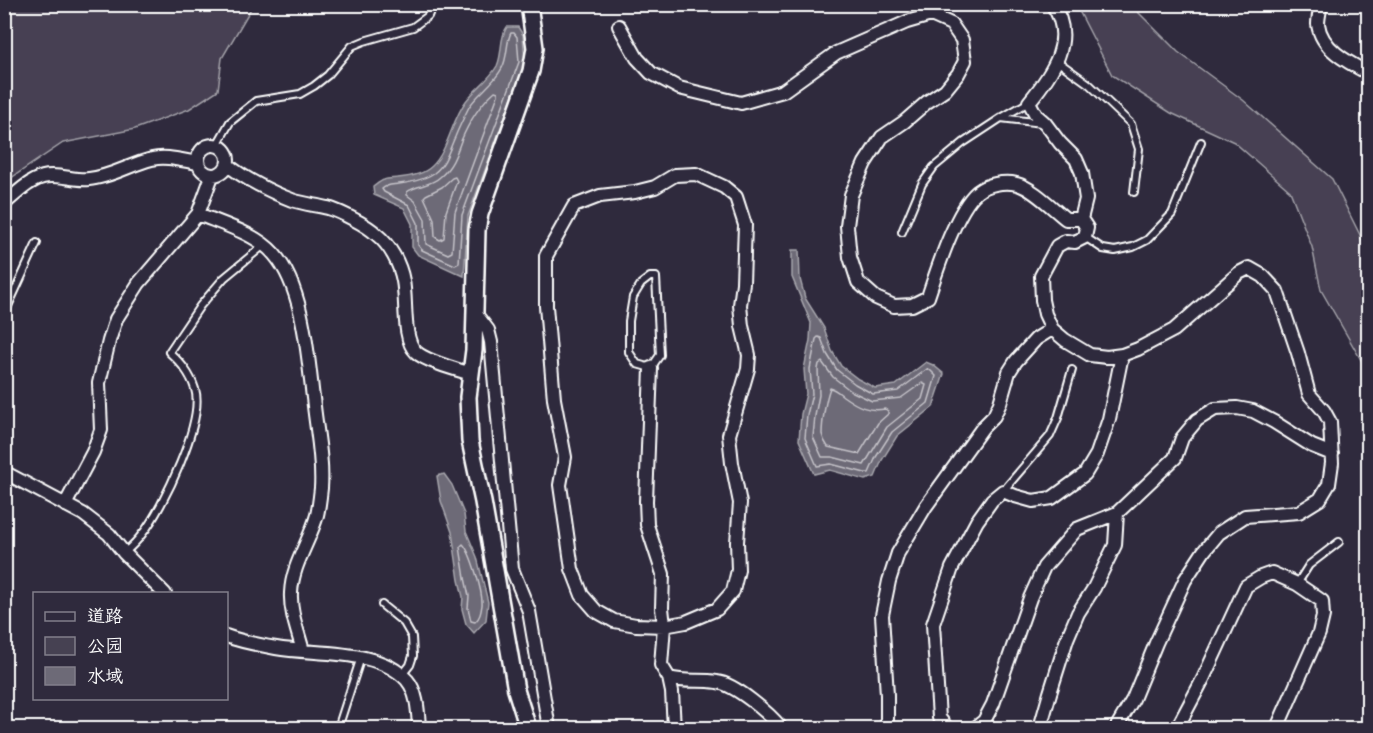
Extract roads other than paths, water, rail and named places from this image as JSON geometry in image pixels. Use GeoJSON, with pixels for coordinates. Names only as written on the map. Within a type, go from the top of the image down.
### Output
{"type":"FeatureCollection","features":[{"type":"Feature","properties":{"kind":"street"},"geometry":{"type":"LineString","coordinates":[[528,729],[516,690],[483,501],[470,441],[468,397],[476,313],[477,230],[480,214],[531,71],[535,48],[530,4]]}},
{"type":"Feature","properties":{"kind":"street"},"geometry":{"type":"LineString","coordinates":[[1052,4],[1060,15],[1064,39],[1057,61],[1029,102],[1036,116],[1045,123],[1076,159],[1082,173],[1086,199],[1081,219],[1087,228],[1085,237],[1075,242],[1066,241],[1057,246],[1041,276],[1042,300],[1052,329],[1090,355],[1107,357],[1122,355],[1174,330],[1239,273],[1249,268],[1263,276],[1277,291],[1309,394],[1324,411],[1330,422],[1332,454],[1329,484],[1320,499],[1299,512],[1245,516],[1219,533],[1185,580],[1133,699],[1116,729]]}},
{"type":"Feature","properties":{"kind":"street"},"geometry":{"type":"LineString","coordinates":[[1322,4],[1318,23],[1323,39],[1337,54],[1368,73]]}},
{"type":"Feature","properties":{"kind":"street"},"geometry":{"type":"LineString","coordinates":[[619,26],[637,58],[651,73],[679,88],[741,103],[783,91],[836,53],[907,22],[931,15],[951,24],[962,40],[965,62],[958,74],[945,90],[882,137],[865,163],[851,195],[847,226],[850,257],[858,282],[876,298],[894,306],[912,305],[928,297],[955,225],[966,203],[978,190],[997,183],[1018,184],[1037,195],[1066,219],[1081,219]]}},
{"type":"Feature","properties":{"kind":"street"},"geometry":{"type":"LineString","coordinates":[[217,145],[222,147],[228,155],[228,165],[222,173],[212,176],[203,172],[198,158],[202,149],[217,145]]}},
{"type":"Feature","properties":{"kind":"street"},"geometry":{"type":"LineString","coordinates":[[4,204],[22,188],[42,177],[57,176],[89,180],[150,159],[165,157],[198,163]]}},
{"type":"Feature","properties":{"kind":"street"},"geometry":{"type":"LineString","coordinates":[[228,165],[236,172],[292,200],[332,209],[377,234],[392,252],[403,280],[408,337],[415,352],[471,374]]}},
{"type":"Feature","properties":{"kind":"street"},"geometry":{"type":"LineString","coordinates":[[696,174],[724,188],[736,197],[745,225],[740,305],[749,355],[748,369],[729,435],[740,503],[737,542],[738,570],[733,591],[717,609],[686,622],[664,626],[636,625],[615,621],[596,611],[582,595],[572,569],[560,485],[565,457],[554,399],[546,306],[546,256],[574,206],[600,196],[655,187],[675,175],[696,174]]}},
{"type":"Feature","properties":{"kind":"street"},"geometry":{"type":"LineString","coordinates":[[65,505],[93,452],[101,430],[99,383],[116,319],[139,283],[198,214],[212,176]]}},
{"type":"Feature","properties":{"kind":"street"},"geometry":{"type":"LineString","coordinates":[[198,214],[239,231],[273,252],[287,270],[303,322],[320,454],[321,486],[317,515],[294,574],[291,594],[293,613],[303,651]]}},
{"type":"Feature","properties":{"kind":"street"},"geometry":{"type":"LineString","coordinates":[[1066,219],[1062,227],[1066,241]]}},
{"type":"Feature","properties":{"kind":"street"},"geometry":{"type":"LineString","coordinates":[[476,313],[488,330],[491,342],[512,569],[529,611],[549,729]]}},
{"type":"Feature","properties":{"kind":"street"},"geometry":{"type":"LineString","coordinates":[[887,729],[882,615],[898,553],[926,506],[983,427],[994,416],[1009,372],[1016,361],[1036,339],[1052,329]]}},
{"type":"Feature","properties":{"kind":"street"},"geometry":{"type":"LineString","coordinates":[[947,729],[939,718],[933,624],[952,568],[977,521],[992,500],[1003,491],[1033,501],[1052,498],[1085,474],[1097,454],[1109,420],[1122,355]]}},
{"type":"Feature","properties":{"kind":"street"},"geometry":{"type":"LineString","coordinates":[[651,368],[647,525],[663,574],[664,626],[661,664],[669,678],[675,728]]}},
{"type":"Feature","properties":{"kind":"street"},"geometry":{"type":"LineString","coordinates":[[975,729],[984,721],[993,704],[1030,598],[1044,567],[1077,529],[1117,513],[1175,458],[1182,438],[1197,420],[1215,409],[1237,408],[1253,411],[1312,446],[1332,454]]}},
{"type":"Feature","properties":{"kind":"street"},"geometry":{"type":"LineString","coordinates":[[4,472],[83,514],[109,534],[124,553],[163,592]]}},
{"type":"Feature","properties":{"kind":"street"},"geometry":{"type":"LineString","coordinates":[[1041,729],[1066,639],[1115,545],[1117,513]]}},
{"type":"Feature","properties":{"kind":"street"},"geometry":{"type":"LineString","coordinates":[[1177,729],[1203,679],[1246,585],[1272,573],[1297,584],[1322,601],[1323,616],[1319,633],[1276,729]]}},
{"type":"Feature","properties":{"kind":"street"},"geometry":{"type":"LineString","coordinates":[[228,637],[276,648],[361,657],[391,668],[408,681],[416,696],[419,729]]}},
{"type":"Feature","properties":{"kind":"street"},"geometry":{"type":"LineString","coordinates":[[669,678],[681,681],[720,682],[748,697],[782,729]]}},
{"type":"Feature","properties":{"kind":"lane"},"geometry":{"type":"LineString","coordinates":[[217,145],[230,122],[256,100],[300,94],[328,75],[352,46],[413,27],[428,16],[433,4]]}},
{"type":"Feature","properties":{"kind":"lane"},"geometry":{"type":"LineString","coordinates":[[1057,61],[1089,84],[1131,124],[1139,149],[1134,192]]}},
{"type":"Feature","properties":{"kind":"lane"},"geometry":{"type":"LineString","coordinates":[[902,232],[922,184],[934,167],[963,143],[1029,102]]}},
{"type":"Feature","properties":{"kind":"lane"},"geometry":{"type":"LineString","coordinates":[[1001,118],[1045,123]]}},
{"type":"Feature","properties":{"kind":"lane"},"geometry":{"type":"LineString","coordinates":[[1085,237],[1102,249],[1115,251],[1133,247],[1147,240],[1172,214],[1201,142]]}},
{"type":"Feature","properties":{"kind":"lane"},"geometry":{"type":"LineString","coordinates":[[4,315],[38,243]]}},
{"type":"Feature","properties":{"kind":"lane"},"geometry":{"type":"LineString","coordinates":[[124,553],[143,534],[153,518],[187,447],[196,416],[196,391],[188,371],[169,352],[200,306],[224,278],[264,245]]}},
{"type":"Feature","properties":{"kind":"lane"},"geometry":{"type":"LineString","coordinates":[[650,277],[656,277],[660,355],[651,368],[637,364],[630,352],[629,321],[633,297],[637,290],[650,277]]}},
{"type":"Feature","properties":{"kind":"lane"},"geometry":{"type":"LineString","coordinates":[[1003,491],[1050,436],[1058,418],[1072,370]]}},
{"type":"Feature","properties":{"kind":"lane"},"geometry":{"type":"LineString","coordinates":[[1297,584],[1310,565],[1339,542]]}},
{"type":"Feature","properties":{"kind":"lane"},"geometry":{"type":"LineString","coordinates":[[382,605],[404,623],[412,637],[413,656],[410,665],[401,676]]}},
{"type":"Feature","properties":{"kind":"lane"},"geometry":{"type":"LineString","coordinates":[[338,729],[361,657]]}},
{"type":"Feature","properties":{"kind":"water"},"geometry":{"type":"Polygon","coordinates":[[[507,27],[518,27],[523,35],[525,62],[468,216],[464,276],[418,255],[412,247],[412,224],[404,208],[374,195],[373,187],[386,179],[407,177],[421,173],[432,166],[446,144],[461,108],[497,66],[507,27]]]}},
{"type":"Feature","properties":{"kind":"water"},"geometry":{"type":"Polygon","coordinates":[[[792,250],[799,250],[800,279],[805,298],[824,328],[832,351],[841,366],[875,388],[896,385],[926,362],[944,374],[933,407],[897,436],[882,460],[875,477],[865,480],[830,470],[814,474],[799,440],[801,414],[806,394],[804,369],[811,323],[792,277],[792,250]]]}},
{"type":"Feature","properties":{"kind":"water"},"geometry":{"type":"Polygon","coordinates":[[[444,474],[452,485],[464,514],[466,531],[477,557],[488,602],[486,620],[474,633],[466,624],[462,609],[463,597],[452,532],[441,501],[437,476],[444,474]]]}}]}
